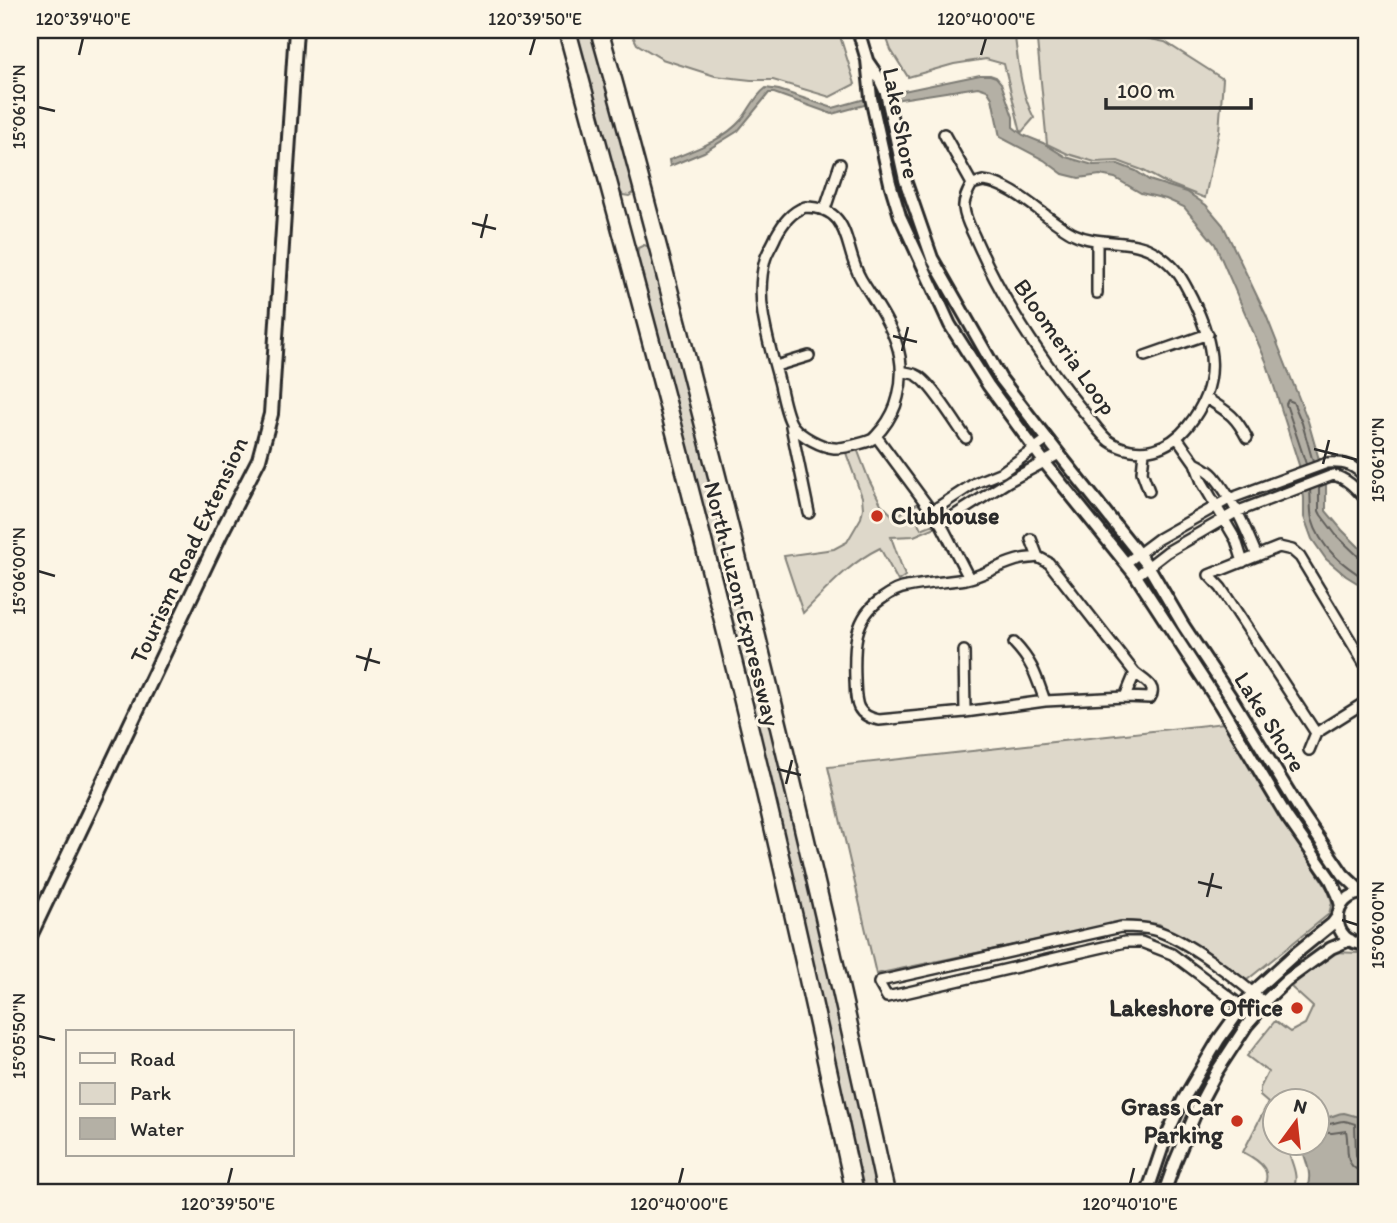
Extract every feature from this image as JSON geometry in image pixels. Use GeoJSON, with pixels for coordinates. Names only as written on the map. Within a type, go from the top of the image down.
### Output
{"type":"FeatureCollection","features":[{"type":"Feature","properties":{"kind":"highway","name":"North Luzon Expressway"},"geometry":{"type":"LineString","coordinates":[[567,30],[735,666],[855,1193]]}},
{"type":"Feature","properties":{"kind":"highway","name":"North Luzon Expressway"},"geometry":{"type":"LineString","coordinates":[[599,30],[690,371],[765,669],[886,1193]]}},
{"type":"Feature","properties":{"kind":"highway"},"geometry":{"type":"LineString","coordinates":[[610,30],[621,109]]}},
{"type":"Feature","properties":{"kind":"main road","name":"Tourism Road Extension"},"geometry":{"type":"LineString","coordinates":[[30,936],[221,533],[259,459],[271,414],[296,30]]}},
{"type":"Feature","properties":{"kind":"street"},"geometry":{"type":"LineString","coordinates":[[859,30],[867,60]]}},
{"type":"Feature","properties":{"kind":"street","name":"Lake Shore"},"geometry":{"type":"LineString","coordinates":[[867,60],[886,93],[905,180],[932,258],[1001,379],[1149,567],[1301,812],[1343,874],[1365,893]]}},
{"type":"Feature","properties":{"kind":"street","name":"Lake Shore"},"geometry":{"type":"LineString","coordinates":[[867,60],[871,98],[900,216],[950,326],[988,386],[1045,463],[1136,576],[1220,705],[1287,817],[1331,880],[1338,895],[1338,922],[1342,932],[1350,940]]}},
{"type":"Feature","properties":{"kind":"street"},"geometry":{"type":"LineString","coordinates":[[944,134],[972,184],[983,181],[995,183],[1023,198],[1074,234],[1097,241],[1126,243],[1157,253],[1179,273],[1208,334],[1212,368],[1201,409],[1178,439],[1144,452],[1142,472],[1149,491]]}},
{"type":"Feature","properties":{"kind":"street"},"geometry":{"type":"LineString","coordinates":[[825,209],[840,164]]}},
{"type":"Feature","properties":{"kind":"street","name":"Bloomeria Loop"},"geometry":{"type":"LineString","coordinates":[[972,184],[963,206],[966,216],[992,275],[1033,344],[1108,440],[1120,447],[1144,452]]}},
{"type":"Feature","properties":{"kind":"street"},"geometry":{"type":"LineString","coordinates":[[791,424],[808,439],[835,449],[867,441],[873,439],[891,418],[900,389],[901,356],[896,340],[875,299],[860,277],[841,223],[825,209],[805,207],[787,218],[765,260],[761,291],[763,317],[791,424],[809,513]]}},
{"type":"Feature","properties":{"kind":"street"},"geometry":{"type":"LineString","coordinates":[[1097,241],[1097,293]]}},
{"type":"Feature","properties":{"kind":"street"},"geometry":{"type":"LineString","coordinates":[[1145,356],[1208,334]]}},
{"type":"Feature","properties":{"kind":"street"},"geometry":{"type":"LineString","coordinates":[[775,366],[809,356]]}},
{"type":"Feature","properties":{"kind":"street"},"geometry":{"type":"LineString","coordinates":[[902,371],[922,378],[966,438]]}},
{"type":"Feature","properties":{"kind":"street"},"geometry":{"type":"LineString","coordinates":[[1206,398],[1229,413],[1239,423],[1247,438]]}},
{"type":"Feature","properties":{"kind":"street"},"geometry":{"type":"LineString","coordinates":[[876,436],[942,524],[969,578]]}},
{"type":"Feature","properties":{"kind":"street"},"geometry":{"type":"LineString","coordinates":[[932,511],[975,483],[1002,472],[1048,439]]}},
{"type":"Feature","properties":{"kind":"street"},"geometry":{"type":"LineString","coordinates":[[1178,439],[1195,463],[1202,482],[1236,540],[1243,562]]}},
{"type":"Feature","properties":{"kind":"street"},"geometry":{"type":"LineString","coordinates":[[942,524],[976,500],[1059,454]]}},
{"type":"Feature","properties":{"kind":"street"},"geometry":{"type":"LineString","coordinates":[[1126,563],[1158,539],[1229,499],[1327,463],[1340,462],[1356,468],[1367,479]]}},
{"type":"Feature","properties":{"kind":"street"},"geometry":{"type":"LineString","coordinates":[[1337,476],[1340,462]]}},
{"type":"Feature","properties":{"kind":"street"},"geometry":{"type":"LineString","coordinates":[[1195,463],[1214,476],[1236,512],[1257,556]]}},
{"type":"Feature","properties":{"kind":"street"},"geometry":{"type":"LineString","coordinates":[[1002,472],[1007,482]]}},
{"type":"Feature","properties":{"kind":"street"},"geometry":{"type":"LineString","coordinates":[[1136,576],[1167,552],[1236,512],[1296,489],[1337,476],[1350,482],[1367,501]]}},
{"type":"Feature","properties":{"kind":"street"},"geometry":{"type":"LineString","coordinates":[[1031,539],[1038,557]]}},
{"type":"Feature","properties":{"kind":"street"},"geometry":{"type":"LineString","coordinates":[[1316,733],[1221,588],[1209,575],[1279,547],[1292,550],[1300,557],[1367,668]]}},
{"type":"Feature","properties":{"kind":"street"},"geometry":{"type":"LineString","coordinates":[[1038,557],[1049,563],[1135,673],[1151,686],[1152,695],[1150,698],[1045,701],[878,720],[866,718],[856,702],[855,656],[856,637],[865,614],[876,602],[893,591],[969,578],[1020,559],[1038,557]]}},
{"type":"Feature","properties":{"kind":"street"},"geometry":{"type":"LineString","coordinates":[[1014,643],[1032,666],[1045,701]]}},
{"type":"Feature","properties":{"kind":"street"},"geometry":{"type":"LineString","coordinates":[[964,651],[965,712]]}},
{"type":"Feature","properties":{"kind":"street"},"geometry":{"type":"LineString","coordinates":[[1125,697],[1135,673]]}},
{"type":"Feature","properties":{"kind":"street"},"geometry":{"type":"LineString","coordinates":[[1309,750],[1316,733],[1367,701]]}},
{"type":"Feature","properties":{"kind":"street"},"geometry":{"type":"LineString","coordinates":[[1147,1193],[1166,1137],[1183,1100],[1215,1046],[1253,992],[1332,925],[1350,896],[1365,893]]}},
{"type":"Feature","properties":{"kind":"street"},"geometry":{"type":"LineString","coordinates":[[1251,1021],[1172,954],[1142,942],[1125,942],[888,997],[879,984],[894,978],[1121,927],[1139,927],[1156,930],[1196,951],[1264,1002]]}},
{"type":"Feature","properties":{"kind":"street"},"geometry":{"type":"LineString","coordinates":[[1121,927],[1125,942]]}},
{"type":"Feature","properties":{"kind":"street"},"geometry":{"type":"LineString","coordinates":[[1164,1193],[1199,1105],[1217,1072],[1264,1002],[1298,971],[1331,948],[1350,940],[1367,944]]}},
{"type":"Feature","properties":{"kind":"street"},"geometry":{"type":"LineString","coordinates":[[1166,1137],[1183,1143]]}},
{"type":"Feature","properties":{"kind":"green space"},"geometry":{"type":"Polygon","coordinates":[[[573,30],[594,30],[635,188],[629,196],[623,195],[617,189],[573,30]]]}},
{"type":"Feature","properties":{"kind":"green space"},"geometry":{"type":"Polygon","coordinates":[[[630,30],[838,30],[855,84],[830,97],[773,80],[715,76],[662,59],[637,44],[630,30]]]}},
{"type":"Feature","properties":{"kind":"green space"},"geometry":{"type":"Polygon","coordinates":[[[884,30],[1014,30],[1023,86],[1034,118],[1021,133],[1004,64],[986,59],[954,64],[908,77],[891,50],[884,30]]]}},
{"type":"Feature","properties":{"kind":"green space"},"geometry":{"type":"Polygon","coordinates":[[[1036,30],[1107,30],[1165,42],[1223,79],[1219,131],[1205,198],[1118,161],[1095,162],[1047,144],[1036,30]]]}},
{"type":"Feature","properties":{"kind":"green space"},"geometry":{"type":"Polygon","coordinates":[[[644,245],[650,247],[654,253],[797,828],[880,1193],[860,1193],[636,263],[638,248],[644,245]]]}},
{"type":"Feature","properties":{"kind":"green space"},"geometry":{"type":"Polygon","coordinates":[[[856,446],[881,504],[894,517],[927,498],[933,505],[913,512],[921,529],[936,523],[943,524],[914,536],[891,537],[905,576],[898,581],[880,548],[848,569],[803,613],[784,556],[834,549],[847,542],[861,518],[863,508],[862,497],[845,450],[856,446]]]}},
{"type":"Feature","properties":{"kind":"green space"},"geometry":{"type":"Polygon","coordinates":[[[1224,723],[1328,890],[1332,902],[1329,914],[1247,980],[1159,924],[1129,921],[876,974],[828,767],[1224,723]]]}},
{"type":"Feature","properties":{"kind":"green space"},"geometry":{"type":"Polygon","coordinates":[[[1334,952],[1360,953],[1367,959],[1367,1096],[1362,1100],[1367,1110],[1367,1126],[1359,1129],[1330,1122],[1330,1086],[1261,1086],[1268,1072],[1247,1056],[1275,1021],[1290,1032],[1305,1024],[1313,1007],[1291,987],[1311,967],[1334,952]]]}},
{"type":"Feature","properties":{"kind":"green space"},"geometry":{"type":"Polygon","coordinates":[[[1260,1119],[1260,1156],[1290,1156],[1296,1178],[1293,1193],[1260,1193],[1266,1179],[1264,1168],[1243,1152],[1260,1119]]]}},
{"type":"Feature","properties":{"kind":"water"},"geometry":{"type":"Polygon","coordinates":[[[980,75],[996,77],[1001,83],[1013,117],[1013,127],[1023,135],[1066,157],[1093,165],[1118,164],[1149,180],[1187,192],[1206,205],[1223,225],[1266,315],[1308,421],[1326,484],[1326,511],[1367,555],[1367,589],[1326,559],[1312,539],[1304,517],[1299,465],[1266,361],[1215,244],[1184,207],[1141,193],[1115,178],[1100,175],[1079,178],[1063,174],[1044,160],[1000,137],[992,98],[987,90],[978,87],[868,104],[832,114],[769,93],[738,131],[704,152],[670,166],[669,160],[708,144],[734,127],[766,88],[833,108],[980,75]]]}},
{"type":"Feature","properties":{"kind":"water"},"geometry":{"type":"Polygon","coordinates":[[[1344,1113],[1362,1117],[1363,1154],[1367,1161],[1367,1193],[1306,1193],[1309,1173],[1304,1156],[1330,1156],[1330,1116],[1344,1113]]]}},
{"type":"Feature","properties":{"kind":"place","name":"Clubhouse"},"geometry":{"type":"Point","coordinates":[877,516]}},
{"type":"Feature","properties":{"kind":"place","name":"Lakeshore Office"},"geometry":{"type":"Point","coordinates":[1297,1008]}},
{"type":"Feature","properties":{"kind":"place","name":"Grass Car Parking"},"geometry":{"type":"Point","coordinates":[1237,1121]}}]}
